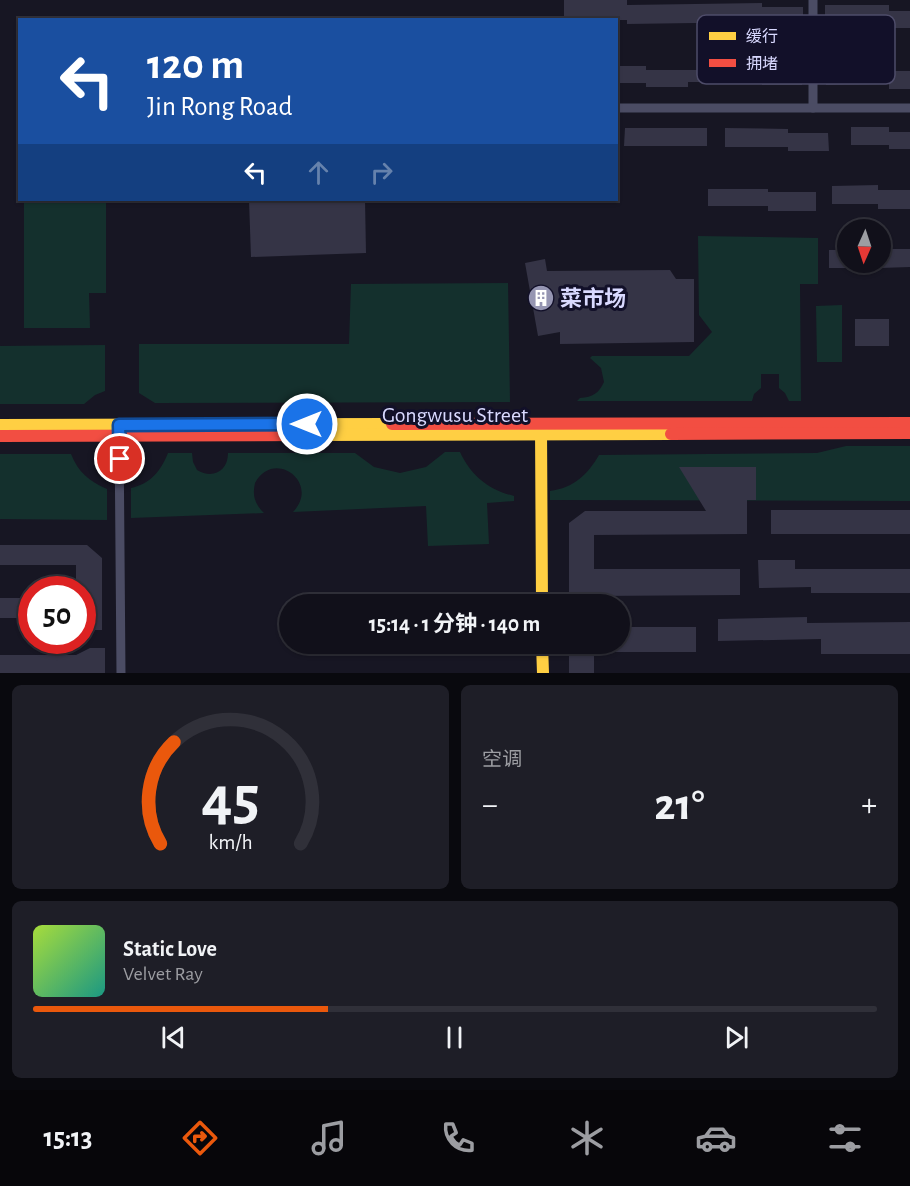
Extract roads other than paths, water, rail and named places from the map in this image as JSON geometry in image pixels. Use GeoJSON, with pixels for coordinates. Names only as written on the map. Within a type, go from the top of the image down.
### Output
{"type":"FeatureCollection","features":[{"type":"Feature","properties":{"kind":"main road","name":"Gongwusu Street"},"geometry":{"type":"LineString","coordinates":[[541,429],[910,423]]}},
{"type":"Feature","properties":{"kind":"main road","name":"Gongwusu Street"},"geometry":{"type":"LineString","coordinates":[[0,425],[119,430],[541,429],[910,433]]}},
{"type":"Feature","properties":{"kind":"main road"},"geometry":{"type":"LineString","coordinates":[[541,429],[542,594]]}},
{"type":"Feature","properties":{"kind":"main road","name":"Gongwusu Street"},"geometry":{"type":"LineString","coordinates":[[0,436],[119,430]]}},
{"type":"Feature","properties":{"kind":"main road"},"geometry":{"type":"LineString","coordinates":[[542,654],[543,673]]}},
{"type":"Feature","properties":{"kind":"street"},"geometry":{"type":"LineString","coordinates":[[813,84],[813,108]]}},
{"type":"Feature","properties":{"kind":"street"},"geometry":{"type":"LineString","coordinates":[[618,108],[910,108]]}},
{"type":"Feature","properties":{"kind":"street"},"geometry":{"type":"LineString","coordinates":[[119,430],[121,673]]}},
{"type":"Feature","properties":{"kind":"place","name":"菜市场"},"geometry":{"type":"Point","coordinates":[541,298]}}]}
